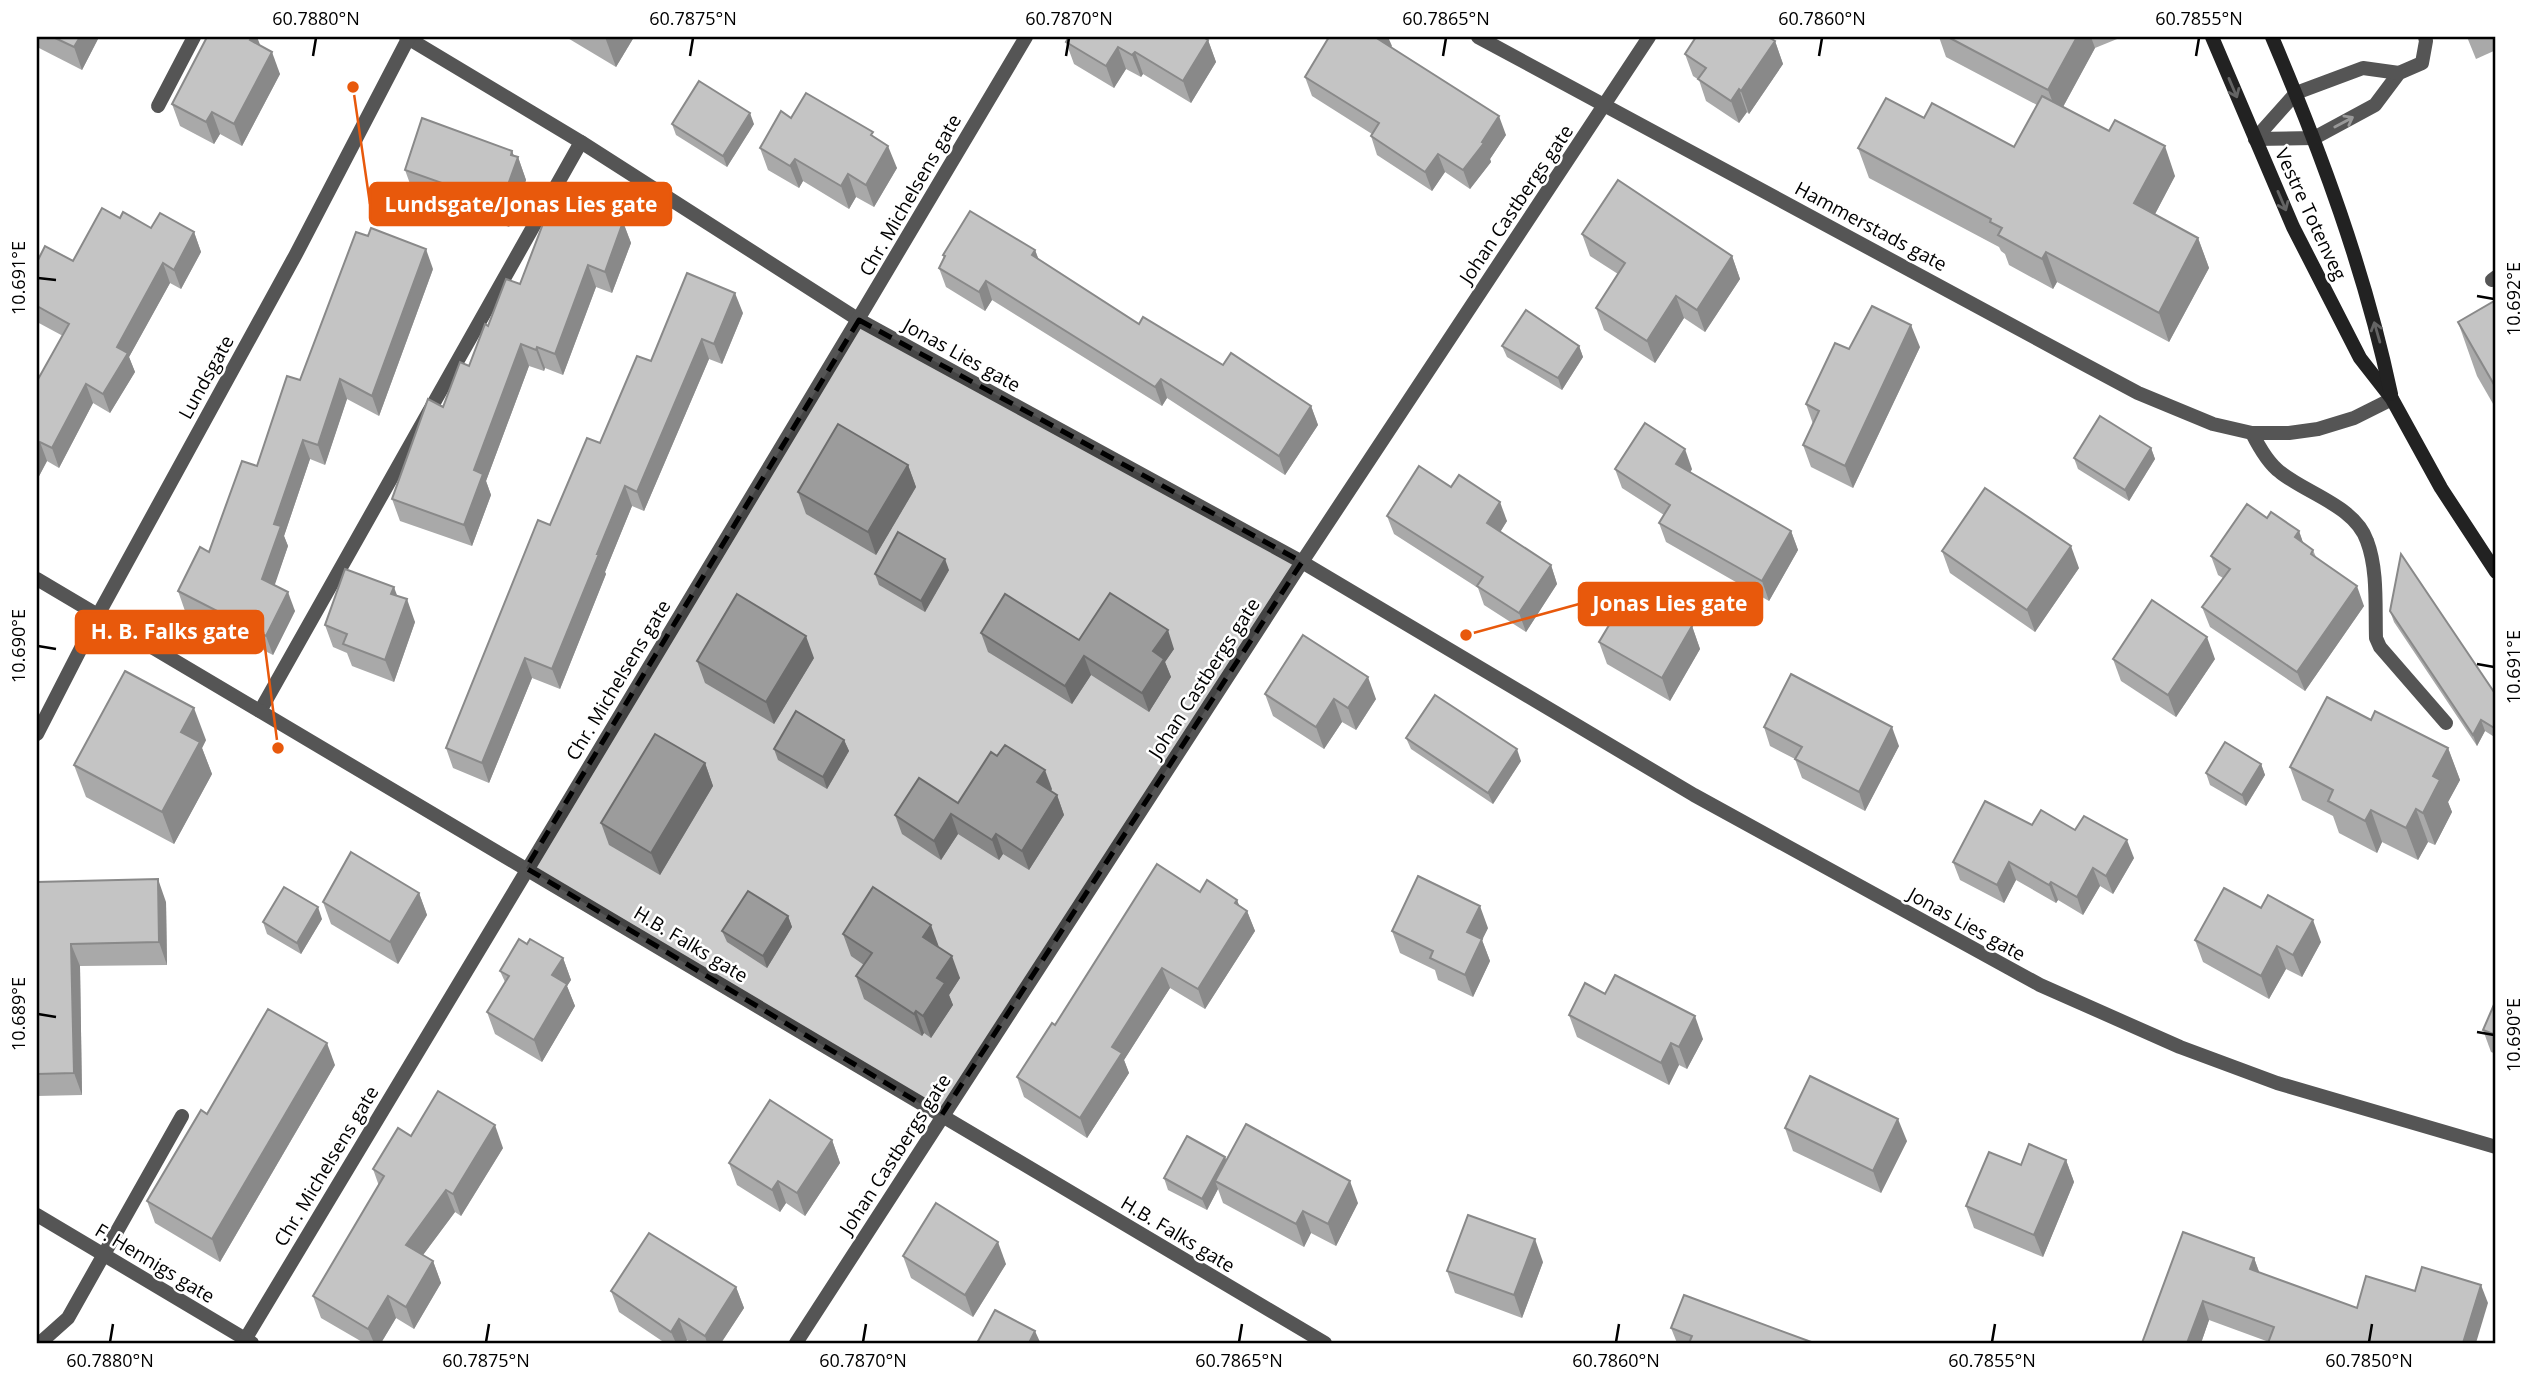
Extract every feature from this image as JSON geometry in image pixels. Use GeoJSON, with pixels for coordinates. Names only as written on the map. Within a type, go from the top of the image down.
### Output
{"type":"FeatureCollection","features":[{"type":"Feature","properties":{"kind":"main road","name":"Vestre Totenveg"},"geometry":{"type":"LineString","coordinates":[[2212,37],[2293,227],[2360,358],[2392,399],[2441,488],[2496,572]]}},
{"type":"Feature","properties":{"kind":"main road","name":"Vestre Totenveg"},"geometry":{"type":"LineString","coordinates":[[2272,37],[2314,138],[2381,345],[2392,399]]}},
{"type":"Feature","properties":{"kind":"street"},"geometry":{"type":"LineString","coordinates":[[158,106],[194,37]]}},
{"type":"Feature","properties":{"kind":"street","name":"Jonas Lies gate"},"geometry":{"type":"LineString","coordinates":[[408,37],[581,142],[859,320],[1302,562],[1694,795],[2054,993],[2180,1047],[2277,1083],[2496,1147]]}},
{"type":"Feature","properties":{"kind":"street","name":"Lundsgate"},"geometry":{"type":"LineString","coordinates":[[37,734],[97,615],[295,256],[408,37]]}},
{"type":"Feature","properties":{"kind":"street","name":"Chr. Michelsens gate"},"geometry":{"type":"LineString","coordinates":[[247,1342],[526,868],[859,320],[1026,37]]}},
{"type":"Feature","properties":{"kind":"street","name":"Hammerstads gate"},"geometry":{"type":"LineString","coordinates":[[1478,37],[2138,393],[2213,424],[2252,433],[2289,433],[2318,429],[2354,418],[2392,399]]}},
{"type":"Feature","properties":{"kind":"street","name":"Johan Castbergs gate"},"geometry":{"type":"LineString","coordinates":[[796,1343],[1302,562],[1649,37]]}},
{"type":"Feature","properties":{"kind":"street"},"geometry":{"type":"LineString","coordinates":[[2255,139],[2314,138],[2375,106],[2399,73],[2422,63],[2427,41],[2425,37]]}},
{"type":"Feature","properties":{"kind":"street"},"geometry":{"type":"LineString","coordinates":[[2255,139],[2295,93],[2363,68],[2399,73]]}},
{"type":"Feature","properties":{"kind":"street"},"geometry":{"type":"LineString","coordinates":[[260,711],[581,142]]}},
{"type":"Feature","properties":{"kind":"street"},"geometry":{"type":"LineString","coordinates":[[2252,433],[2278,472],[2347,513],[2367,540],[2373,573],[2376,638],[2380,648],[2446,723]]}},
{"type":"Feature","properties":{"kind":"street","name":"H.B. Falks gate"},"geometry":{"type":"LineString","coordinates":[[37,579],[1325,1343]]}},
{"type":"Feature","properties":{"kind":"street"},"geometry":{"type":"LineString","coordinates":[[40,1343],[68,1318],[182,1116]]}},
{"type":"Feature","properties":{"kind":"street","name":"F. Hennigs gate"},"geometry":{"type":"LineString","coordinates":[[37,1215],[247,1342]]}},
{"type":"Feature","properties":{"kind":"highlighted area"},"geometry":{"type":"Polygon","coordinates":[[[859,320],[1302,562],[941,1116],[526,868],[859,320]]]}},
{"type":"Feature","properties":{"kind":"building"},"geometry":{"type":"Polygon","coordinates":[[[53,37],[80,37],[74,47],[53,37]]]}},
{"type":"Feature","properties":{"kind":"building"},"geometry":{"type":"Polygon","coordinates":[[[207,37],[252,37],[250,40],[272,52],[234,124],[212,112],[206,122],[172,104],[207,37]]]}},
{"type":"Feature","properties":{"kind":"building"},"geometry":{"type":"Polygon","coordinates":[[[1069,37],[1203,37],[1208,40],[1183,81],[1135,52],[1132,55],[1118,47],[1106,66],[1066,42],[1069,37]]]}},
{"type":"Feature","properties":{"kind":"building"},"geometry":{"type":"Polygon","coordinates":[[[1329,37],[1379,37],[1378,39],[1499,116],[1482,142],[1484,143],[1463,170],[1438,154],[1425,172],[1371,136],[1379,123],[1305,77],[1329,37]]]}},
{"type":"Feature","properties":{"kind":"building"},"geometry":{"type":"Polygon","coordinates":[[[1696,37],[1768,37],[1775,41],[1741,91],[1739,89],[1731,101],[1698,79],[1706,68],[1685,54],[1696,37]]]}},
{"type":"Feature","properties":{"kind":"building"},"geometry":{"type":"Polygon","coordinates":[[[1948,37],[2077,37],[2048,90],[1948,37]]]}},
{"type":"Feature","properties":{"kind":"building"},"geometry":{"type":"Polygon","coordinates":[[[699,81],[750,113],[723,156],[672,124],[699,81]]]}},
{"type":"Feature","properties":{"kind":"building"},"geometry":{"type":"Polygon","coordinates":[[[806,93],[873,132],[871,135],[888,146],[866,185],[848,174],[841,186],[795,159],[790,166],[760,148],[781,111],[791,118],[806,93]]]}},
{"type":"Feature","properties":{"kind":"building"},"geometry":{"type":"Polygon","coordinates":[[[2042,96],[2109,131],[2115,120],[2165,146],[2134,203],[2198,238],[2159,313],[2046,252],[2042,259],[1998,235],[2002,228],[1990,222],[1991,219],[1858,148],[1886,98],[1924,118],[1932,103],[2014,147],[2042,96]]]}},
{"type":"Feature","properties":{"kind":"building"},"geometry":{"type":"Polygon","coordinates":[[[422,118],[512,151],[511,155],[518,157],[501,204],[405,170],[422,118]]]}},
{"type":"Feature","properties":{"kind":"building"},"geometry":{"type":"Polygon","coordinates":[[[1618,180],[1732,256],[1697,310],[1676,296],[1647,341],[1596,308],[1625,263],[1582,234],[1618,180]]]}},
{"type":"Feature","properties":{"kind":"building"},"geometry":{"type":"Polygon","coordinates":[[[554,195],[623,222],[605,272],[588,265],[555,354],[521,344],[474,470],[483,474],[464,525],[392,499],[428,399],[443,407],[460,362],[469,366],[506,279],[520,284],[554,195]]]}},
{"type":"Feature","properties":{"kind":"building"},"geometry":{"type":"Polygon","coordinates":[[[102,208],[120,218],[123,212],[151,228],[160,213],[194,232],[174,270],[163,263],[117,347],[128,353],[103,394],[86,384],[52,448],[40,442],[37,448],[37,381],[69,324],[37,306],[37,262],[45,246],[73,261],[102,208]]]}},
{"type":"Feature","properties":{"kind":"building"},"geometry":{"type":"Polygon","coordinates":[[[970,211],[1035,250],[1032,255],[1139,324],[1143,317],[1223,365],[1231,353],[1311,406],[1279,456],[1161,379],[1155,387],[986,281],[979,292],[939,268],[945,256],[943,255],[970,211]]]}},
{"type":"Feature","properties":{"kind":"building"},"geometry":{"type":"Polygon","coordinates":[[[371,228],[426,249],[372,396],[340,379],[318,445],[303,440],[274,524],[281,526],[262,579],[288,592],[266,636],[178,591],[200,547],[209,552],[242,461],[257,466],[287,376],[300,380],[356,232],[368,236],[371,228]]]}},
{"type":"Feature","properties":{"kind":"building"},"geometry":{"type":"Polygon","coordinates":[[[687,273],[735,293],[714,344],[702,339],[637,492],[625,486],[552,669],[525,658],[482,763],[446,748],[538,520],[550,525],[587,438],[600,443],[637,356],[651,361],[687,273]]]}},
{"type":"Feature","properties":{"kind":"building"},"geometry":{"type":"Polygon","coordinates":[[[2496,300],[2496,388],[2458,322],[2496,300]]]}},
{"type":"Feature","properties":{"kind":"building"},"geometry":{"type":"Polygon","coordinates":[[[1872,306],[1911,325],[1845,466],[1803,445],[1819,411],[1806,404],[1835,343],[1849,349],[1872,306]]]}},
{"type":"Feature","properties":{"kind":"building"},"geometry":{"type":"Polygon","coordinates":[[[1526,310],[1579,346],[1558,378],[1502,346],[1526,310]]]}},
{"type":"Feature","properties":{"kind":"building"},"geometry":{"type":"Polygon","coordinates":[[[2100,416],[2151,448],[2125,490],[2074,458],[2100,416]]]}},
{"type":"Feature","properties":{"kind":"building"},"geometry":{"type":"Polygon","coordinates":[[[1645,423],[1685,449],[1676,464],[1791,531],[1762,581],[1659,523],[1670,505],[1615,469],[1645,423]]]}},
{"type":"Feature","properties":{"kind":"building"},"geometry":{"type":"Polygon","coordinates":[[[838,424],[908,465],[868,532],[798,492],[838,424]]]}},
{"type":"Feature","properties":{"kind":"building"},"geometry":{"type":"Polygon","coordinates":[[[1419,466],[1451,487],[1459,475],[1500,502],[1487,523],[1551,565],[1519,613],[1477,586],[1483,577],[1387,516],[1419,466]]]}},
{"type":"Feature","properties":{"kind":"building"},"geometry":{"type":"Polygon","coordinates":[[[1985,488],[2071,546],[2027,610],[1942,551],[1985,488]]]}},
{"type":"Feature","properties":{"kind":"building"},"geometry":{"type":"Polygon","coordinates":[[[2247,504],[2267,518],[2271,512],[2299,531],[2295,537],[2313,550],[2311,554],[2357,586],[2297,672],[2202,607],[2230,569],[2211,556],[2247,504]]]}},
{"type":"Feature","properties":{"kind":"building"},"geometry":{"type":"Polygon","coordinates":[[[898,532],[945,559],[921,601],[875,574],[898,532]]]}},
{"type":"Feature","properties":{"kind":"building"},"geometry":{"type":"Polygon","coordinates":[[[2401,554],[2496,695],[2496,729],[2481,720],[2473,735],[2390,611],[2401,554]]]}},
{"type":"Feature","properties":{"kind":"building"},"geometry":{"type":"Polygon","coordinates":[[[345,569],[394,587],[391,594],[407,599],[385,660],[343,644],[347,634],[325,625],[345,569]]]}},
{"type":"Feature","properties":{"kind":"building"},"geometry":{"type":"Polygon","coordinates":[[[1630,590],[1692,626],[1662,678],[1599,642],[1630,590]]]}},
{"type":"Feature","properties":{"kind":"building"},"geometry":{"type":"Polygon","coordinates":[[[1110,593],[1168,630],[1153,651],[1164,659],[1142,693],[1084,656],[1065,686],[981,633],[1005,594],[1079,640],[1110,593]]]}},
{"type":"Feature","properties":{"kind":"building"},"geometry":{"type":"Polygon","coordinates":[[[737,594],[806,636],[766,702],[697,661],[737,594]]]}},
{"type":"Feature","properties":{"kind":"building"},"geometry":{"type":"Polygon","coordinates":[[[2152,600],[2207,637],[2168,695],[2113,659],[2152,600]]]}},
{"type":"Feature","properties":{"kind":"building"},"geometry":{"type":"Polygon","coordinates":[[[1303,635],[1368,677],[1348,708],[1334,699],[1316,727],[1265,694],[1303,635]]]}},
{"type":"Feature","properties":{"kind":"building"},"geometry":{"type":"Polygon","coordinates":[[[125,671],[194,708],[181,732],[200,742],[162,812],[74,765],[125,671]]]}},
{"type":"Feature","properties":{"kind":"building"},"geometry":{"type":"Polygon","coordinates":[[[1791,674],[1892,727],[1859,792],[1795,759],[1802,747],[1764,727],[1791,674]]]}},
{"type":"Feature","properties":{"kind":"building"},"geometry":{"type":"Polygon","coordinates":[[[1435,695],[1517,749],[1488,793],[1406,738],[1435,695]]]}},
{"type":"Feature","properties":{"kind":"building"},"geometry":{"type":"Polygon","coordinates":[[[2327,697],[2371,720],[2375,711],[2448,748],[2433,776],[2440,780],[2423,813],[2416,809],[2406,828],[2371,810],[2365,821],[2328,801],[2333,790],[2290,767],[2327,697]]]}},
{"type":"Feature","properties":{"kind":"building"},"geometry":{"type":"Polygon","coordinates":[[[796,711],[844,740],[823,777],[774,749],[796,711]]]}},
{"type":"Feature","properties":{"kind":"building"},"geometry":{"type":"Polygon","coordinates":[[[655,734],[705,763],[651,853],[601,823],[655,734]]]}},
{"type":"Feature","properties":{"kind":"building"},"geometry":{"type":"Polygon","coordinates":[[[2225,742],[2261,764],[2242,795],[2206,773],[2225,742]]]}},
{"type":"Feature","properties":{"kind":"building"},"geometry":{"type":"Polygon","coordinates":[[[1005,745],[1045,770],[1037,782],[1057,795],[1022,851],[996,834],[992,840],[951,814],[934,841],[895,815],[919,778],[958,803],[991,752],[997,756],[1005,745]]]}},
{"type":"Feature","properties":{"kind":"building"},"geometry":{"type":"Polygon","coordinates":[[[1985,801],[2032,825],[2041,810],[2075,830],[2084,816],[2127,840],[2106,876],[2093,868],[2077,897],[2051,882],[2049,885],[2009,862],[1997,885],[1953,862],[1985,801]]]}},
{"type":"Feature","properties":{"kind":"building"},"geometry":{"type":"Polygon","coordinates":[[[351,852],[419,893],[390,942],[323,902],[351,852]]]}},
{"type":"Feature","properties":{"kind":"building"},"geometry":{"type":"Polygon","coordinates":[[[1157,864],[1200,892],[1207,880],[1237,900],[1235,903],[1247,911],[1198,989],[1162,968],[1112,1047],[1122,1053],[1080,1118],[1017,1077],[1052,1023],[1055,1025],[1157,864]]]}},
{"type":"Feature","properties":{"kind":"building"},"geometry":{"type":"Polygon","coordinates":[[[1418,876],[1480,906],[1467,932],[1482,939],[1465,975],[1430,958],[1433,951],[1392,931],[1418,876]]]}},
{"type":"Feature","properties":{"kind":"building"},"geometry":{"type":"Polygon","coordinates":[[[158,879],[159,942],[71,944],[74,1073],[37,1074],[37,882],[158,879]]]}},
{"type":"Feature","properties":{"kind":"building"},"geometry":{"type":"Polygon","coordinates":[[[284,887],[318,907],[297,943],[263,922],[284,887]]]}},
{"type":"Feature","properties":{"kind":"building"},"geometry":{"type":"Polygon","coordinates":[[[873,887],[931,925],[923,937],[952,956],[937,978],[945,983],[923,1016],[916,1011],[914,1014],[856,976],[872,953],[843,934],[873,887]]]}},
{"type":"Feature","properties":{"kind":"building"},"geometry":{"type":"Polygon","coordinates":[[[2224,888],[2261,908],[2268,895],[2313,920],[2293,955],[2277,946],[2261,976],[2195,940],[2224,888]]]}},
{"type":"Feature","properties":{"kind":"building"},"geometry":{"type":"Polygon","coordinates":[[[748,891],[788,916],[763,956],[722,931],[748,891]]]}},
{"type":"Feature","properties":{"kind":"building"},"geometry":{"type":"Polygon","coordinates":[[[519,939],[527,944],[530,939],[563,958],[552,975],[567,984],[534,1040],[487,1012],[509,976],[500,971],[519,939]]]}},
{"type":"Feature","properties":{"kind":"building"},"geometry":{"type":"Polygon","coordinates":[[[1615,975],[1695,1016],[1679,1047],[1671,1043],[1661,1063],[1569,1015],[1585,983],[1605,994],[1615,975]]]}},
{"type":"Feature","properties":{"kind":"building"},"geometry":{"type":"Polygon","coordinates":[[[2496,1000],[2496,1035],[2483,1030],[2496,1000]]]}},
{"type":"Feature","properties":{"kind":"building"},"geometry":{"type":"Polygon","coordinates":[[[268,1009],[327,1043],[212,1239],[147,1201],[201,1110],[207,1114],[268,1009]]]}},
{"type":"Feature","properties":{"kind":"building"},"geometry":{"type":"Polygon","coordinates":[[[1810,1076],[1898,1119],[1873,1171],[1785,1128],[1810,1076]]]}},
{"type":"Feature","properties":{"kind":"building"},"geometry":{"type":"Polygon","coordinates":[[[438,1091],[495,1125],[453,1194],[446,1190],[406,1245],[433,1261],[406,1307],[388,1296],[368,1329],[313,1296],[384,1176],[373,1169],[398,1128],[411,1136],[438,1091]]]}},
{"type":"Feature","properties":{"kind":"building"},"geometry":{"type":"Polygon","coordinates":[[[770,1100],[832,1140],[797,1193],[778,1181],[772,1190],[729,1163],[770,1100]]]}},
{"type":"Feature","properties":{"kind":"building"},"geometry":{"type":"Polygon","coordinates":[[[1246,1124],[1350,1181],[1328,1224],[1303,1211],[1296,1224],[1215,1181],[1246,1124]]]}},
{"type":"Feature","properties":{"kind":"building"},"geometry":{"type":"Polygon","coordinates":[[[1187,1136],[1225,1157],[1202,1199],[1164,1178],[1187,1136]]]}},
{"type":"Feature","properties":{"kind":"building"},"geometry":{"type":"Polygon","coordinates":[[[2029,1144],[2066,1160],[2034,1235],[1966,1206],[1989,1152],[2021,1165],[2029,1144]]]}},
{"type":"Feature","properties":{"kind":"building"},"geometry":{"type":"Polygon","coordinates":[[[936,1203],[998,1242],[965,1295],[903,1256],[936,1203]]]}},
{"type":"Feature","properties":{"kind":"building"},"geometry":{"type":"Polygon","coordinates":[[[1468,1215],[1535,1239],[1514,1295],[1447,1271],[1468,1215]]]}},
{"type":"Feature","properties":{"kind":"building"},"geometry":{"type":"Polygon","coordinates":[[[2183,1232],[2254,1258],[2250,1269],[2357,1308],[2366,1276],[2415,1291],[2422,1267],[2481,1285],[2463,1343],[2268,1343],[2274,1327],[2203,1301],[2187,1343],[2142,1343],[2183,1232]]]}},
{"type":"Feature","properties":{"kind":"building"},"geometry":{"type":"Polygon","coordinates":[[[649,1233],[736,1287],[705,1336],[679,1319],[671,1332],[611,1291],[649,1233]]]}},
{"type":"Feature","properties":{"kind":"building"},"geometry":{"type":"Polygon","coordinates":[[[1684,1295],[1814,1343],[1689,1343],[1692,1336],[1671,1328],[1684,1295]]]}},
{"type":"Feature","properties":{"kind":"building"},"geometry":{"type":"Polygon","coordinates":[[[995,1310],[1035,1331],[1029,1343],[977,1343],[995,1310]]]}},
{"type":"Feature","properties":{"kind":"place","name":"Lundsgate/Jonas Lies gate"},"geometry":{"type":"Point","coordinates":[353,87]}},
{"type":"Feature","properties":{"kind":"place","name":"Jonas Lies gate"},"geometry":{"type":"Point","coordinates":[1466,635]}},
{"type":"Feature","properties":{"kind":"place","name":"H. B. Falks gate"},"geometry":{"type":"Point","coordinates":[278,748]}}]}
